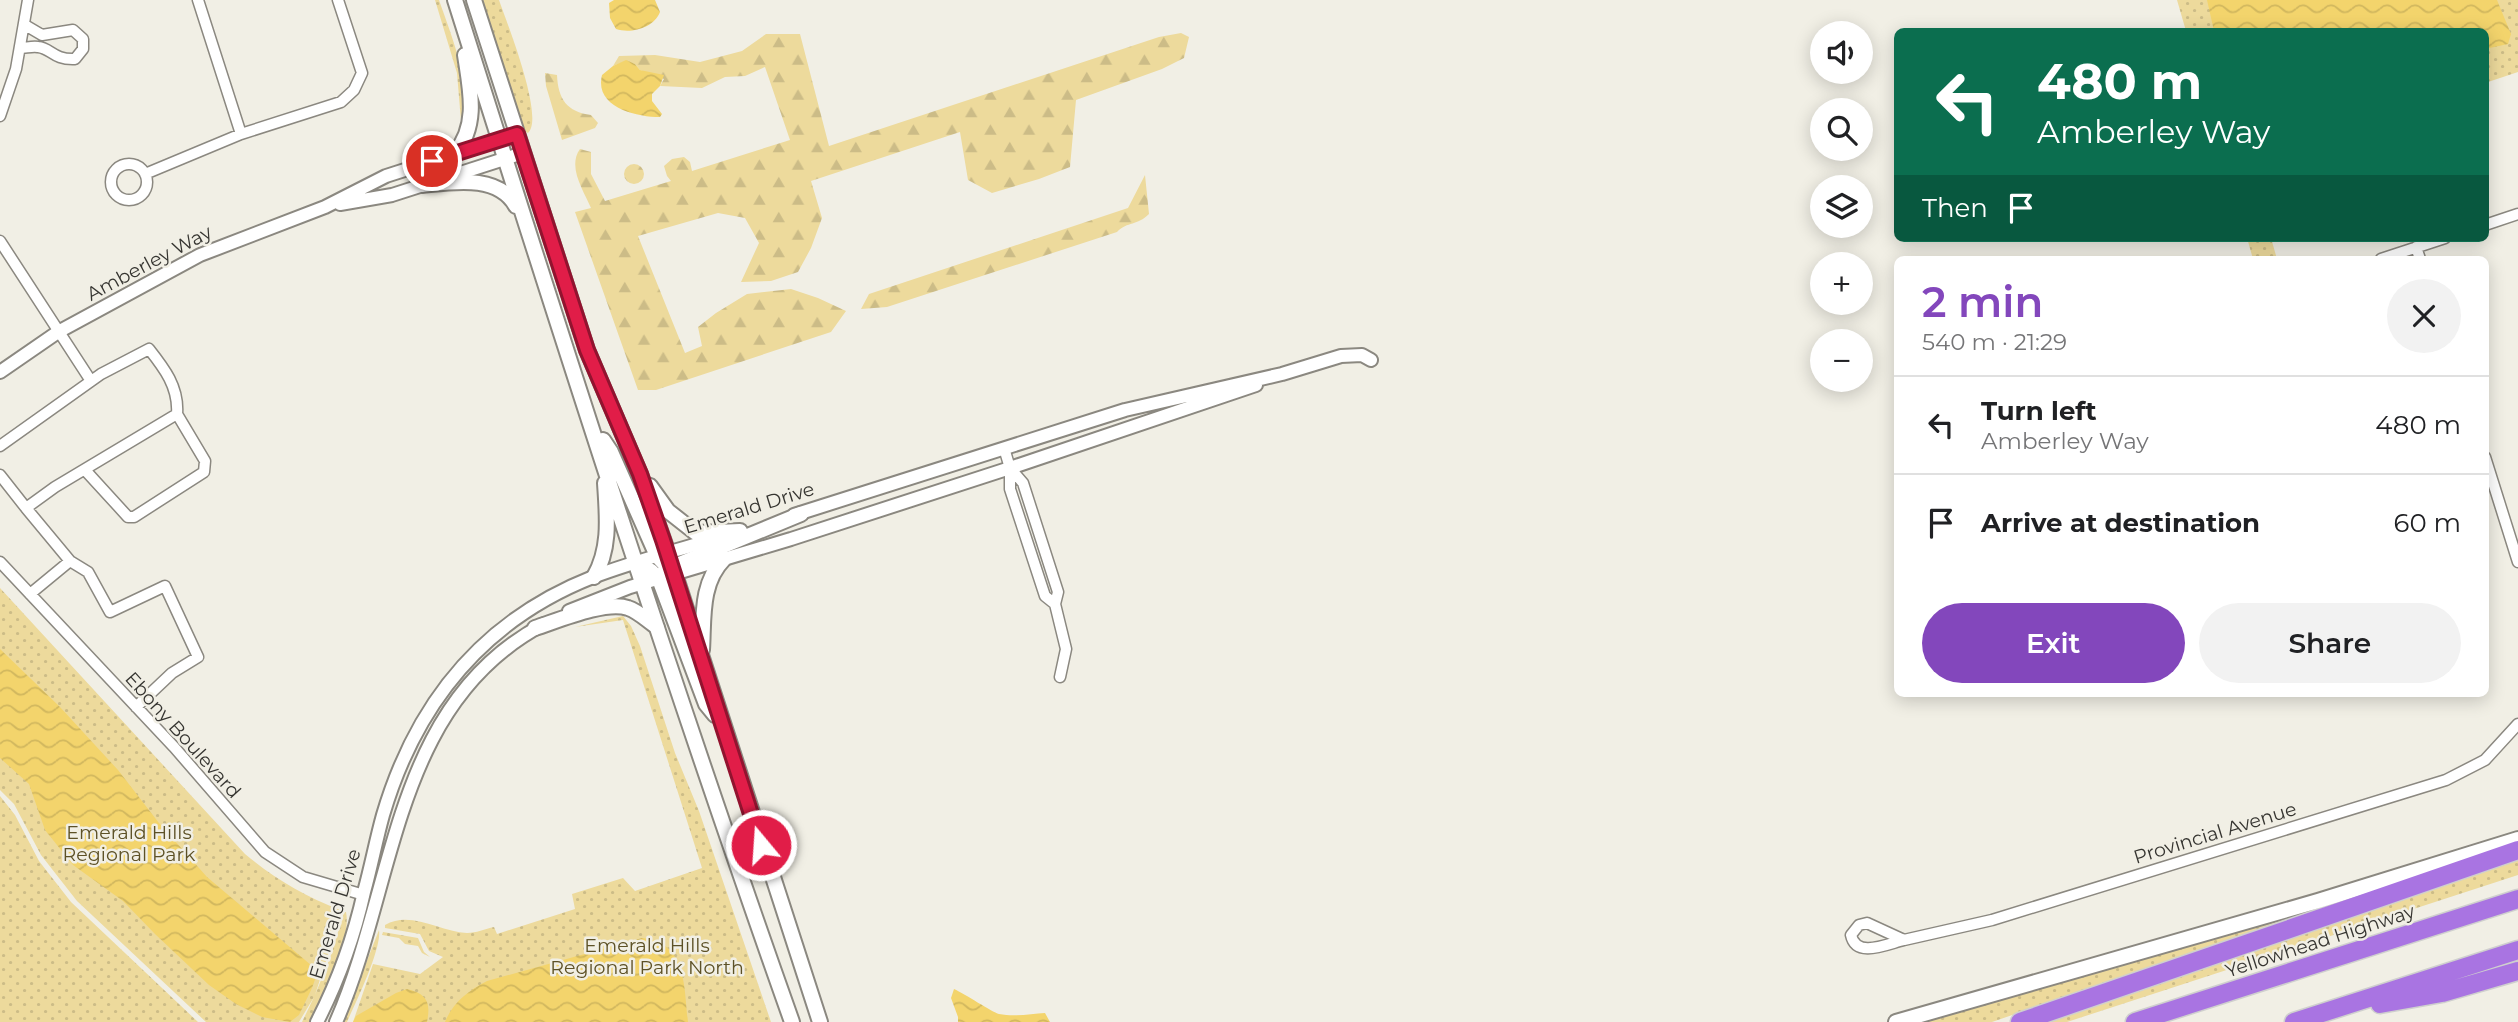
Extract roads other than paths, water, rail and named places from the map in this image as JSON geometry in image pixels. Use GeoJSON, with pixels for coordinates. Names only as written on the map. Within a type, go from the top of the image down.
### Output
{"type":"FeatureCollection","features":[{"type":"Feature","properties":{"kind":"highway"},"geometry":{"type":"LineString","coordinates":[[2020,1022],[2518,850]]}},
{"type":"Feature","properties":{"kind":"highway","name":"Yellowhead Highway"},"geometry":{"type":"LineString","coordinates":[[2135,1022],[2518,899]]}},
{"type":"Feature","properties":{"kind":"highway"},"geometry":{"type":"LineString","coordinates":[[2294,1022],[2518,950]]}},
{"type":"Feature","properties":{"kind":"highway"},"geometry":{"type":"LineString","coordinates":[[2315,1015],[2442,993],[2518,971]]}},
{"type":"Feature","properties":{"kind":"main road"},"geometry":{"type":"LineString","coordinates":[[474,0],[587,350],[640,474],[706,704],[722,723]]}},
{"type":"Feature","properties":{"kind":"main road"},"geometry":{"type":"LineString","coordinates":[[456,5],[657,627],[732,853],[792,1022]]}},
{"type":"Feature","properties":{"kind":"main road"},"geometry":{"type":"LineString","coordinates":[[455,153],[468,135],[471,111],[456,5]]}},
{"type":"Feature","properties":{"kind":"main road"},"geometry":{"type":"LineString","coordinates":[[422,185],[476,183],[501,189],[513,201],[528,228]]}},
{"type":"Feature","properties":{"kind":"main road"},"geometry":{"type":"LineString","coordinates":[[594,430],[611,452],[665,567],[702,658],[820,1022]]}},
{"type":"Feature","properties":{"kind":"main road"},"geometry":{"type":"LineString","coordinates":[[594,577],[605,555],[605,464]]}},
{"type":"Feature","properties":{"kind":"main road"},"geometry":{"type":"LineString","coordinates":[[640,474],[668,511],[696,533],[740,531]]}},
{"type":"Feature","properties":{"kind":"main road"},"geometry":{"type":"LineString","coordinates":[[643,583],[665,567],[801,514]]}},
{"type":"Feature","properties":{"kind":"main road"},"geometry":{"type":"LineString","coordinates":[[702,658],[706,590],[716,568],[724,559]]}},
{"type":"Feature","properties":{"kind":"main road"},"geometry":{"type":"LineString","coordinates":[[636,562],[665,567]]}},
{"type":"Feature","properties":{"kind":"main road"},"geometry":{"type":"LineString","coordinates":[[535,628],[583,611],[613,607],[628,607],[657,627]]}},
{"type":"Feature","properties":{"kind":"main road"},"geometry":{"type":"LineString","coordinates":[[1896,1022],[2318,901],[2518,839]]}},
{"type":"Feature","properties":{"kind":"street"},"geometry":{"type":"LineString","coordinates":[[0,117],[16,69],[28,0]]}},
{"type":"Feature","properties":{"kind":"street"},"geometry":{"type":"LineString","coordinates":[[198,0],[241,134]]}},
{"type":"Feature","properties":{"kind":"street"},"geometry":{"type":"LineString","coordinates":[[145,174],[241,134],[341,102],[354,90],[362,73],[338,0]]}},
{"type":"Feature","properties":{"kind":"street"},"geometry":{"type":"LineString","coordinates":[[20,48],[40,46],[58,58],[75,59],[83,48],[83,39],[73,30],[42,35],[25,24]]}},
{"type":"Feature","properties":{"kind":"street","name":"Amberley Way"},"geometry":{"type":"LineString","coordinates":[[0,372],[58,332],[200,255],[326,207],[386,176],[517,134]]}},
{"type":"Feature","properties":{"kind":"street","name":"Amberley Way"},"geometry":{"type":"LineString","coordinates":[[326,207],[392,195],[523,153]]}},
{"type":"Feature","properties":{"kind":"street"},"geometry":{"type":"LineString","coordinates":[[2489,224],[2518,214]]}},
{"type":"Feature","properties":{"kind":"street"},"geometry":{"type":"LineString","coordinates":[[0,241],[91,381]]}},
{"type":"Feature","properties":{"kind":"street"},"geometry":{"type":"LineString","coordinates":[[2390,256],[2432,242]]}},
{"type":"Feature","properties":{"kind":"street"},"geometry":{"type":"LineString","coordinates":[[2416,247],[2419,256]]}},
{"type":"Feature","properties":{"kind":"street"},"geometry":{"type":"LineString","coordinates":[[0,446],[91,381],[149,349],[169,374],[178,404],[177,414],[205,461],[204,472],[134,517],[128,517],[85,470]]}},
{"type":"Feature","properties":{"kind":"street","name":"Emerald Drive"},"geometry":{"type":"LineString","coordinates":[[665,567],[740,531],[1125,410],[1282,374],[1341,356],[1362,355],[1371,360]]}},
{"type":"Feature","properties":{"kind":"street","name":"Emerald Drive"},"geometry":{"type":"LineString","coordinates":[[665,567],[694,567],[724,559],[1238,393],[1282,374]]}},
{"type":"Feature","properties":{"kind":"street"},"geometry":{"type":"LineString","coordinates":[[26,508],[55,486],[177,414]]}},
{"type":"Feature","properties":{"kind":"street"},"geometry":{"type":"LineString","coordinates":[[1004,448],[1010,468],[1023,483],[1058,592],[1055,604],[1066,649],[1060,677]]}},
{"type":"Feature","properties":{"kind":"street"},"geometry":{"type":"LineString","coordinates":[[2489,470],[2518,562]]}},
{"type":"Feature","properties":{"kind":"street"},"geometry":{"type":"LineString","coordinates":[[0,475],[71,561],[88,572],[110,612],[165,586],[198,657],[172,673],[136,707]]}},
{"type":"Feature","properties":{"kind":"street"},"geometry":{"type":"LineString","coordinates":[[30,594],[71,561]]}},
{"type":"Feature","properties":{"kind":"street","name":"Ebony Boulevard"},"geometry":{"type":"LineString","coordinates":[[0,562],[136,707],[265,852],[303,877],[364,895]]}},
{"type":"Feature","properties":{"kind":"street","name":"Emerald Drive"},"geometry":{"type":"LineString","coordinates":[[317,1022],[347,951],[383,816],[402,761],[417,731],[449,681],[483,643],[529,608],[594,577],[636,562]]}},
{"type":"Feature","properties":{"kind":"street","name":"Emerald Drive"},"geometry":{"type":"LineString","coordinates":[[336,1022],[377,900],[394,833],[426,748],[468,684],[490,661],[535,628],[602,597],[643,583]]}},
{"type":"Feature","properties":{"kind":"street","name":"Provincial Avenue"},"geometry":{"type":"LineString","coordinates":[[1904,940],[1867,923],[1859,925],[1851,935],[1852,942],[1857,947],[1866,950],[1992,920],[2446,780],[2485,760],[2518,724]]}},
{"type":"Feature","properties":{"kind":"water"},"geometry":{"type":"Polygon","coordinates":[[[614,0],[655,0],[660,12],[647,26],[628,31],[616,29],[610,18],[609,3],[614,0]]]}},
{"type":"Feature","properties":{"kind":"water"},"geometry":{"type":"Polygon","coordinates":[[[2207,0],[2497,0],[2511,34],[2508,44],[2489,48],[2489,28],[2213,28],[2207,0]]]}},
{"type":"Feature","properties":{"kind":"water"},"geometry":{"type":"Polygon","coordinates":[[[626,60],[640,70],[664,75],[660,86],[652,94],[652,101],[662,114],[660,117],[629,112],[619,108],[604,95],[602,75],[626,60]]]}},
{"type":"Feature","properties":{"kind":"water"},"geometry":{"type":"Polygon","coordinates":[[[0,649],[60,707],[118,770],[159,823],[207,877],[318,971],[299,1015],[290,1022],[262,1017],[236,1004],[209,985],[123,901],[73,865],[45,830],[29,784],[0,758],[0,649]]]}},
{"type":"Feature","properties":{"kind":"water"},"geometry":{"type":"Polygon","coordinates":[[[642,938],[657,941],[675,957],[684,981],[688,1022],[445,1022],[462,998],[487,981],[642,938]]]}},
{"type":"Feature","properties":{"kind":"water"},"geometry":{"type":"Polygon","coordinates":[[[407,989],[419,993],[426,1000],[427,1022],[353,1022],[356,1016],[407,989]]]}},
{"type":"Feature","properties":{"kind":"water"},"geometry":{"type":"Polygon","coordinates":[[[954,989],[999,1014],[1045,1013],[1050,1022],[958,1022],[951,998],[954,989]]]}},
{"type":"Feature","properties":{"kind":"park label","name":"Emerald Hills Regional Park"},"geometry":{"type":"Point","coordinates":[129,843]}},
{"type":"Feature","properties":{"kind":"park label","name":"Emerald Hills Regional Park North"},"geometry":{"type":"Point","coordinates":[647,956]}}]}
